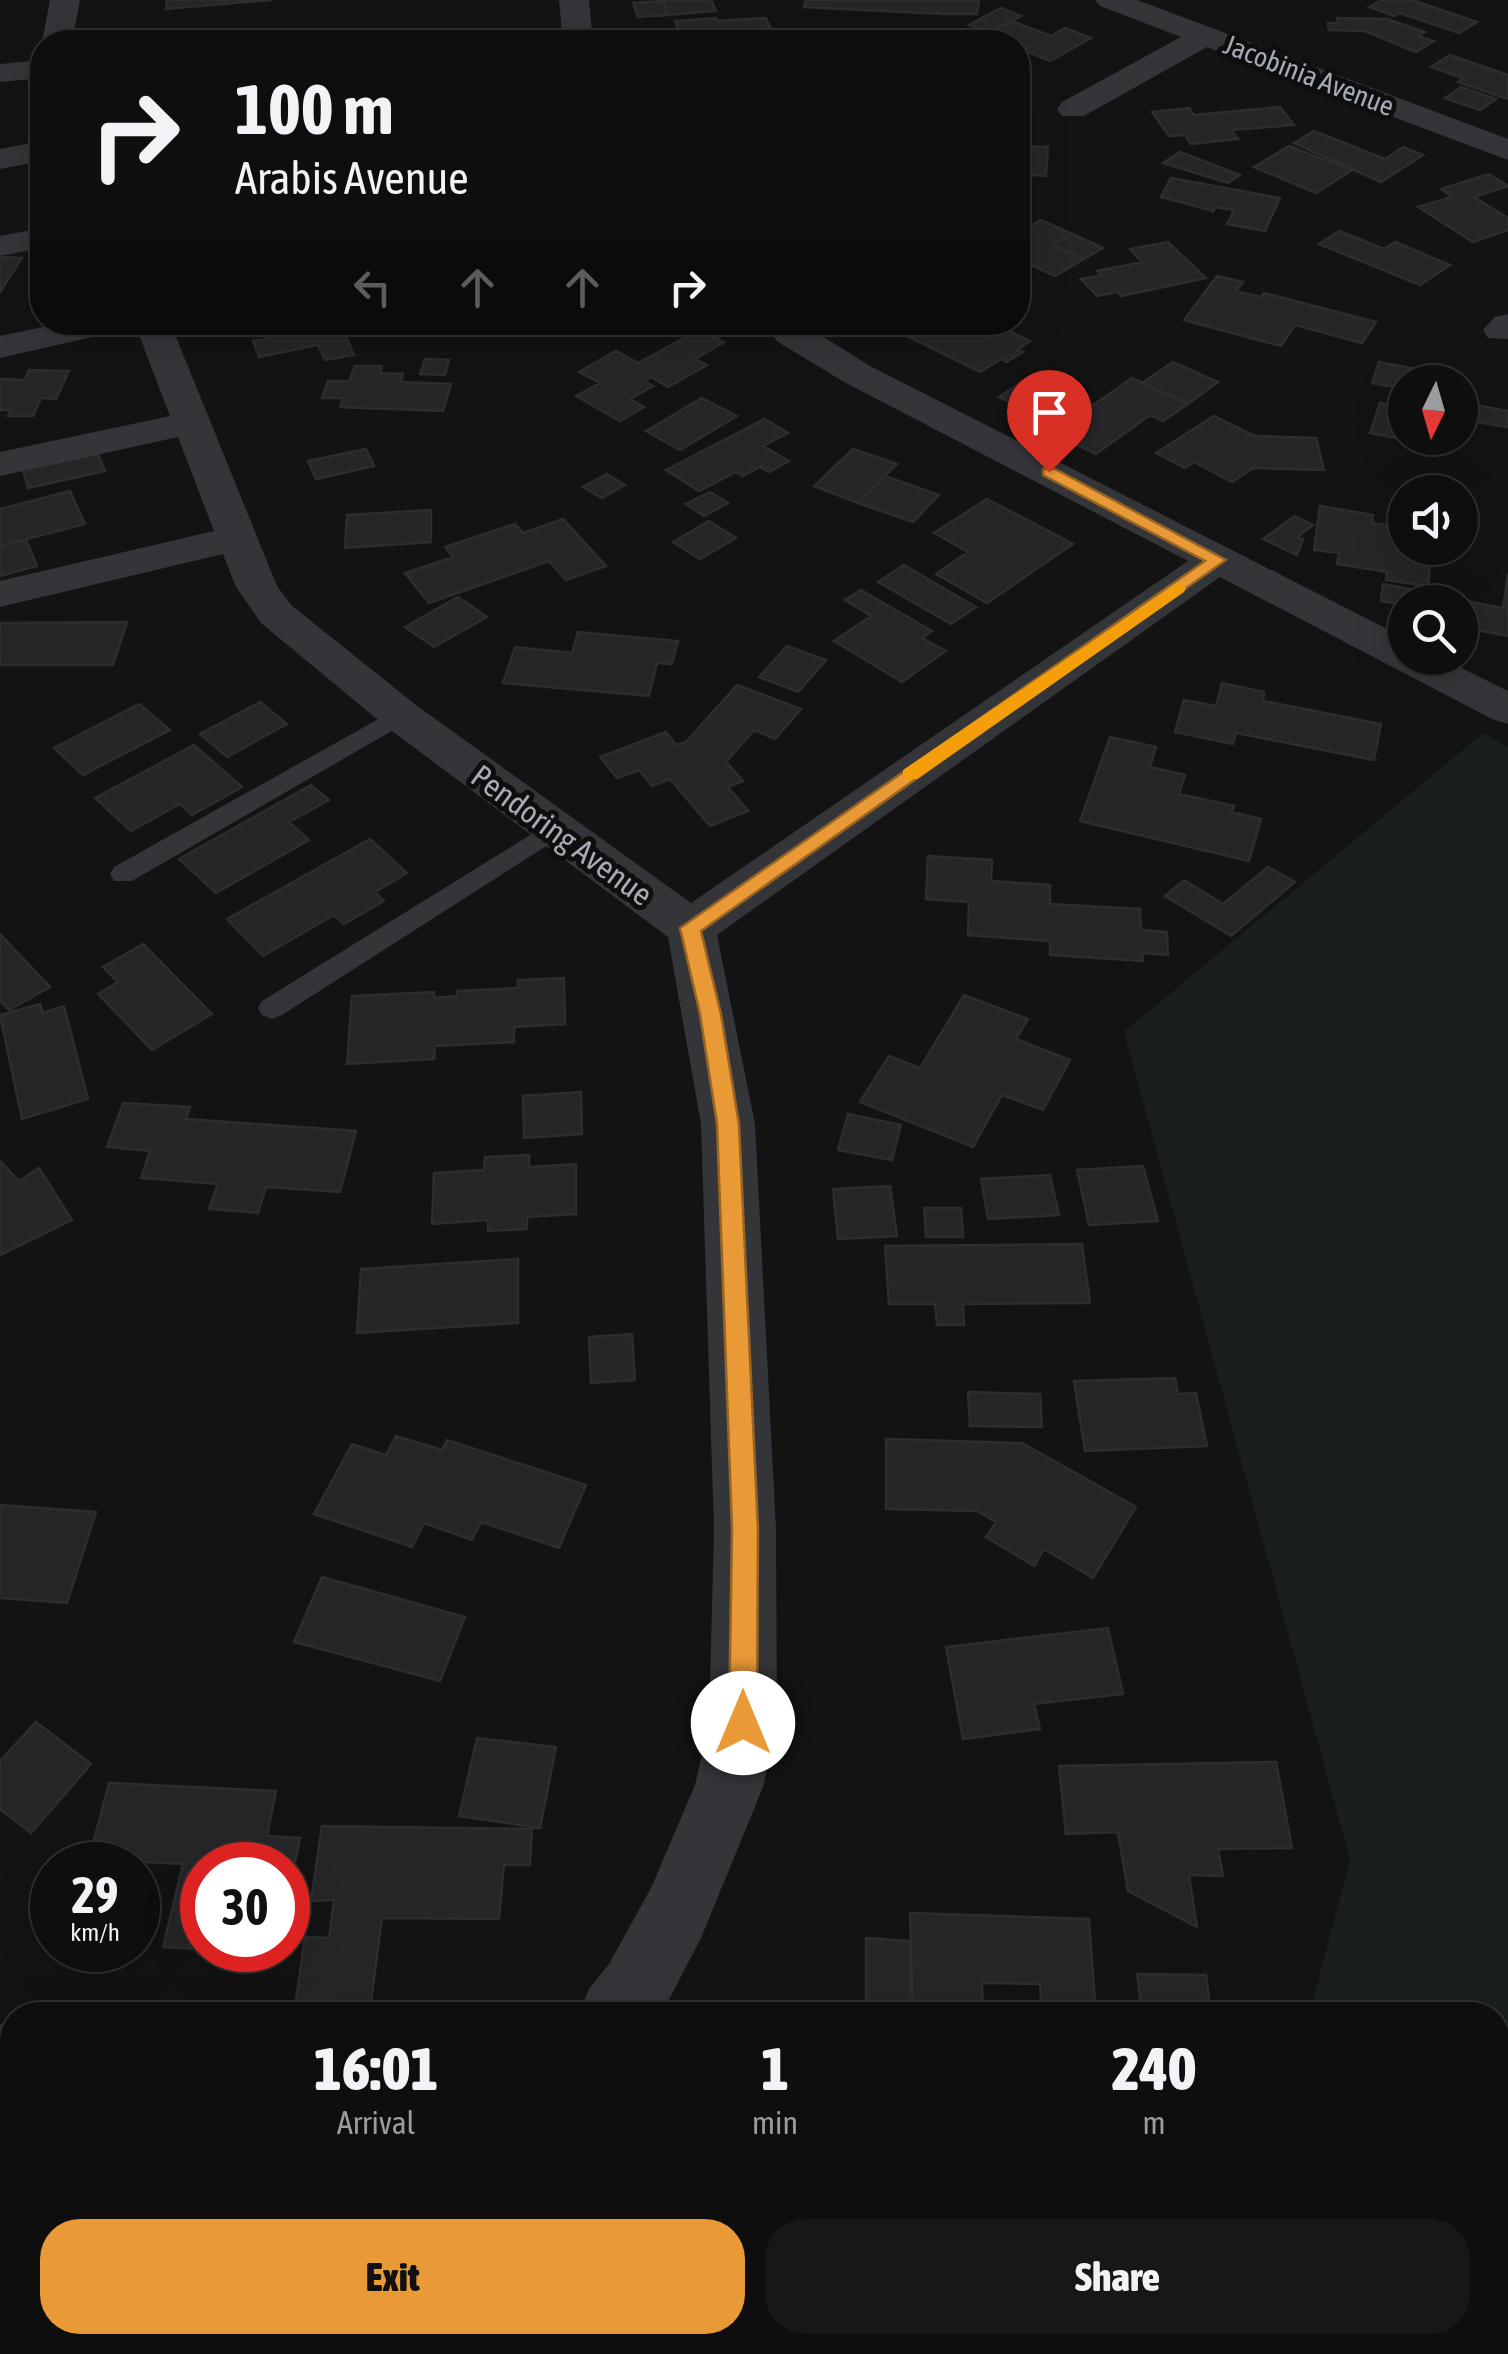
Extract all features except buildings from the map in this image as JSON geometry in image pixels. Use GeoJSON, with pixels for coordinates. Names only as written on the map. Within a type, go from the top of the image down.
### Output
{"type":"FeatureCollection","features":[{"type":"Feature","properties":{"kind":"street"},"geometry":{"type":"LineString","coordinates":[[59,30],[65,0]]}},
{"type":"Feature","properties":{"kind":"street"},"geometry":{"type":"LineString","coordinates":[[574,0],[577,30]]}},
{"type":"Feature","properties":{"kind":"street","name":"Jacobinia Avenue"},"geometry":{"type":"LineString","coordinates":[[1110,0],[1508,150]]}},
{"type":"Feature","properties":{"kind":"street"},"geometry":{"type":"LineString","coordinates":[[1074,109],[1205,36]]}},
{"type":"Feature","properties":{"kind":"street"},"geometry":{"type":"LineString","coordinates":[[0,73],[30,70]]}},
{"type":"Feature","properties":{"kind":"street"},"geometry":{"type":"LineString","coordinates":[[0,159],[30,153]]}},
{"type":"Feature","properties":{"kind":"street"},"geometry":{"type":"LineString","coordinates":[[0,246],[30,240]]}},
{"type":"Feature","properties":{"kind":"street"},"geometry":{"type":"LineString","coordinates":[[0,347],[58,335]]}},
{"type":"Feature","properties":{"kind":"street","name":"Pendoring Avenue"},"geometry":{"type":"LineString","coordinates":[[157,335],[257,587],[276,614],[400,715],[690,928]]}},
{"type":"Feature","properties":{"kind":"street"},"geometry":{"type":"LineString","coordinates":[[792,335],[857,374],[1388,648]]}},
{"type":"Feature","properties":{"kind":"street"},"geometry":{"type":"LineString","coordinates":[[0,464],[191,422]]}},
{"type":"Feature","properties":{"kind":"street"},"geometry":{"type":"LineString","coordinates":[[0,594],[237,538]]}},
{"type":"Feature","properties":{"kind":"street"},"geometry":{"type":"LineString","coordinates":[[625,2002],[676,1913],[728,1787],[743,1723],[745,1529],[728,1124],[710,1014],[690,928],[1217,560]]}},
{"type":"Feature","properties":{"kind":"street"},"geometry":{"type":"LineString","coordinates":[[1441,675],[1508,709]]}},
{"type":"Feature","properties":{"kind":"lane"},"geometry":{"type":"LineString","coordinates":[[123,874],[400,715]]}},
{"type":"Feature","properties":{"kind":"lane"},"geometry":{"type":"LineString","coordinates":[[272,1008],[553,830]]}},
{"type":"Feature","properties":{"kind":"shaded area"},"geometry":{"type":"Polygon","coordinates":[[[1483,733],[1508,747],[1508,2002],[1312,2002],[1350,1860],[1124,1032],[1483,733]]]}},
{"type":"Feature","properties":{"kind":"slow traffic"},"geometry":{"type":"LineString","coordinates":[[910,775],[1178,588]]}},
{"type":"Feature","properties":{"kind":"route"},"geometry":{"type":"LineString","coordinates":[[743,1723],[745,1529],[728,1124],[710,1014],[690,928],[1217,560],[1049,472]]}}]}
